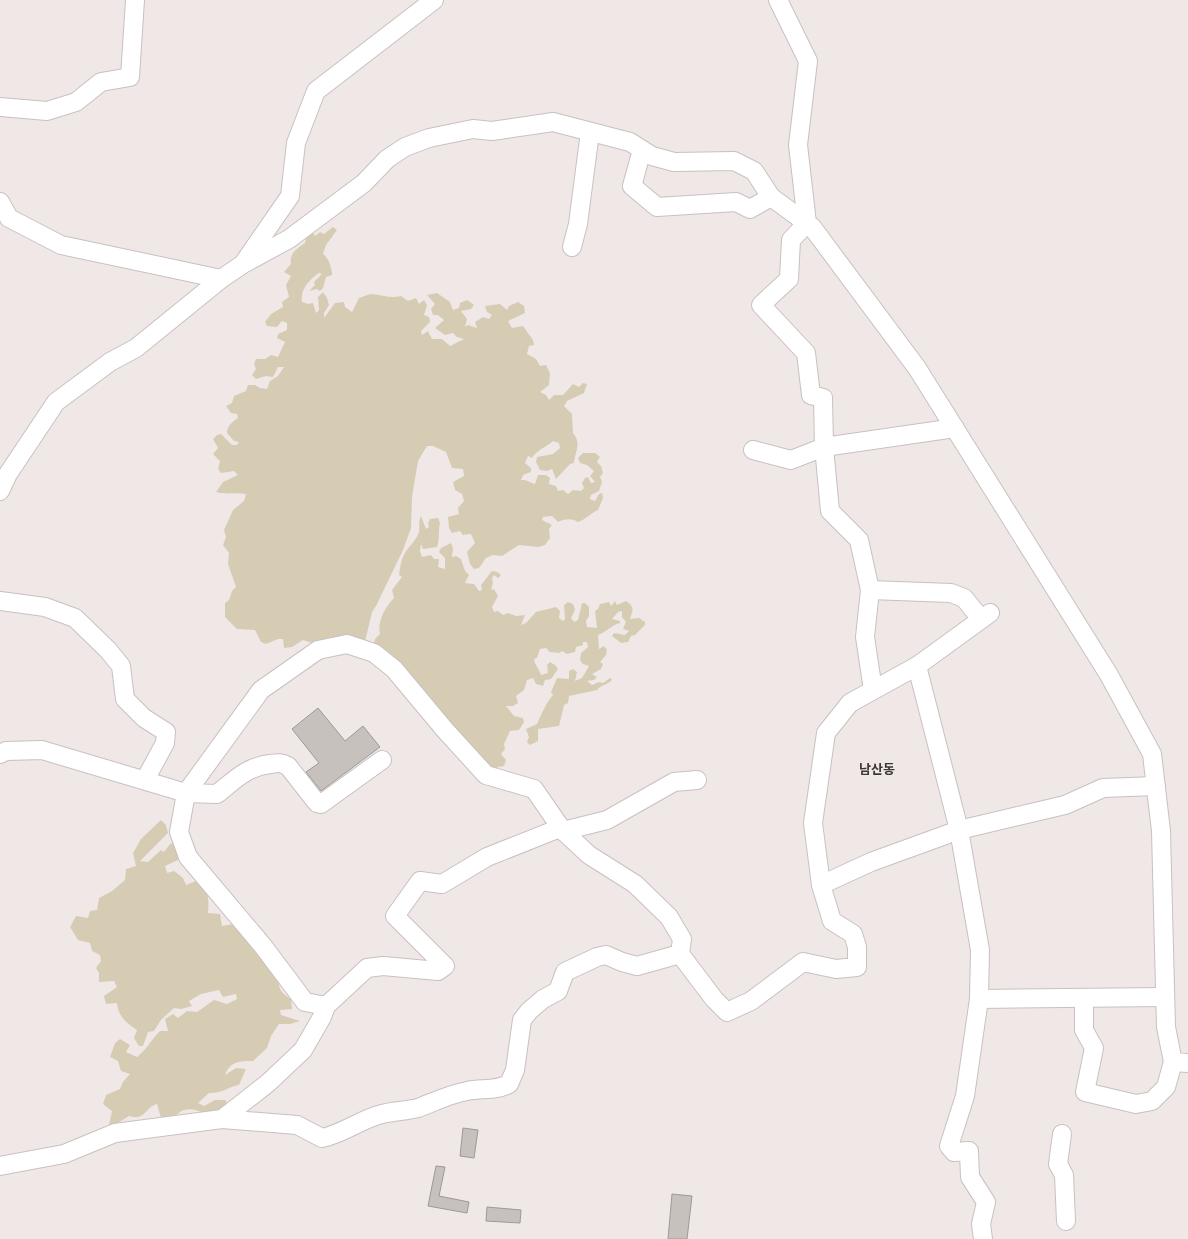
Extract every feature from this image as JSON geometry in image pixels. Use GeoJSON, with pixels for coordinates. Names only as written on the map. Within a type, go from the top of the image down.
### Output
{"type":"FeatureCollection","features":[{"type":"Feature","properties":{"kind":"street"},"geometry":{"type":"LineString","coordinates":[[0,107],[47,111],[76,102],[102,82],[130,77],[135,0]]}},
{"type":"Feature","properties":{"kind":"street"},"geometry":{"type":"LineString","coordinates":[[243,264],[290,196],[296,143],[316,91],[434,0]]}},
{"type":"Feature","properties":{"kind":"street"},"geometry":{"type":"LineString","coordinates":[[778,0],[808,61],[798,145],[807,223],[791,240],[789,279],[761,305],[806,353],[811,395],[823,398],[824,447],[830,511],[860,540],[870,590],[866,637],[873,690]]}},
{"type":"Feature","properties":{"kind":"street"},"geometry":{"type":"LineString","coordinates":[[0,491],[8,474],[56,402],[110,362],[136,348],[221,279],[243,264],[289,239],[364,183],[388,159],[399,151],[429,138],[473,129],[492,131],[552,122],[630,142],[652,156],[674,162],[734,161],[754,171],[771,197],[812,227],[917,368],[1110,675],[1152,754],[1161,831],[1166,1027],[1180,1062],[1166,1087],[1152,1101],[1136,1104],[1085,1092],[1094,1048],[1084,1030],[1084,998]]}},
{"type":"Feature","properties":{"kind":"street"},"geometry":{"type":"LineString","coordinates":[[572,247],[578,224],[590,132]]}},
{"type":"Feature","properties":{"kind":"street"},"geometry":{"type":"LineString","coordinates":[[642,150],[632,186],[657,207],[736,202],[750,209],[771,197]]}},
{"type":"Feature","properties":{"kind":"street"},"geometry":{"type":"LineString","coordinates":[[0,202],[9,218],[61,245],[221,279]]}},
{"type":"Feature","properties":{"kind":"street"},"geometry":{"type":"LineString","coordinates":[[753,450],[791,460],[824,447],[955,428]]}},
{"type":"Feature","properties":{"kind":"street"},"geometry":{"type":"LineString","coordinates":[[326,1006],[305,1002],[263,946],[188,857],[179,832],[186,793],[261,690],[318,650],[347,644],[374,653],[394,669],[445,730],[486,775],[534,789],[563,831],[589,855],[635,884],[669,917],[682,939],[680,954],[714,999],[727,1012],[750,1001],[803,962],[836,969],[857,967],[857,947],[853,934],[832,921],[821,885],[813,823],[826,733],[850,703],[917,666],[986,616],[964,598],[952,594],[870,590]]}},
{"type":"Feature","properties":{"kind":"street"},"geometry":{"type":"LineString","coordinates":[[0,601],[45,607],[75,618],[108,650],[121,666],[125,699],[144,718],[166,732],[165,743],[145,780]]}},
{"type":"Feature","properties":{"kind":"street"},"geometry":{"type":"LineString","coordinates":[[917,666],[959,830],[980,950],[979,999],[965,1096],[949,1146],[954,1152],[969,1151],[970,1177],[986,1202],[981,1224],[983,1239]]}},
{"type":"Feature","properties":{"kind":"street"},"geometry":{"type":"LineString","coordinates":[[0,754],[6,751],[42,750],[186,793],[217,794],[249,768],[282,763],[288,766],[317,803],[321,804],[382,760]]}},
{"type":"Feature","properties":{"kind":"street"},"geometry":{"type":"LineString","coordinates":[[222,1119],[268,1084],[303,1050],[322,1017],[326,1006],[367,968],[383,966],[438,971],[445,966],[394,916],[420,881],[442,884],[487,857],[560,828],[563,831],[607,820],[674,782],[697,780]]}},
{"type":"Feature","properties":{"kind":"street"},"geometry":{"type":"LineString","coordinates":[[821,885],[871,862],[959,830],[1065,805],[1104,788],[1156,786]]}},
{"type":"Feature","properties":{"kind":"street"},"geometry":{"type":"LineString","coordinates":[[0,1166],[64,1154],[115,1133],[222,1119],[298,1125],[322,1138],[333,1136],[355,1124],[381,1114],[417,1108],[447,1096],[468,1091],[499,1089],[509,1084],[515,1070],[522,1020],[529,1011],[543,999],[558,991],[565,972],[597,957],[606,955],[622,962],[637,966],[680,954]]}},
{"type":"Feature","properties":{"kind":"street"},"geometry":{"type":"LineString","coordinates":[[979,999],[1165,997]]}},
{"type":"Feature","properties":{"kind":"street"},"geometry":{"type":"LineString","coordinates":[[1062,1134],[1058,1164],[1064,1175],[1066,1221]]}},
{"type":"Feature","properties":{"kind":"shaded area"},"geometry":{"type":"Polygon","coordinates":[[[333,227],[337,230],[326,245],[323,254],[330,264],[332,275],[326,277],[323,288],[320,291],[317,289],[309,291],[315,285],[314,282],[322,274],[319,273],[306,285],[302,293],[302,302],[308,304],[313,303],[316,313],[319,310],[318,297],[323,292],[329,305],[324,313],[324,318],[335,303],[344,302],[345,307],[352,312],[359,298],[370,294],[390,297],[401,296],[408,301],[416,298],[419,304],[424,300],[427,305],[424,315],[429,317],[430,322],[421,331],[422,335],[428,331],[432,339],[442,339],[450,346],[464,339],[457,337],[453,333],[445,335],[435,328],[444,320],[438,315],[433,315],[431,309],[435,304],[427,295],[437,293],[450,302],[453,310],[459,308],[460,303],[467,300],[474,305],[471,309],[461,311],[467,319],[465,327],[468,325],[477,328],[475,322],[483,317],[489,319],[492,315],[487,312],[485,306],[500,304],[507,310],[509,306],[518,302],[524,306],[525,313],[508,321],[512,328],[523,326],[533,340],[534,345],[529,346],[527,354],[536,359],[540,366],[546,365],[550,373],[549,385],[540,392],[546,395],[549,400],[554,395],[563,395],[573,384],[579,387],[583,383],[587,384],[584,393],[567,401],[564,406],[572,414],[573,433],[578,444],[574,463],[570,464],[556,479],[552,469],[547,471],[540,470],[536,462],[537,457],[553,454],[560,448],[559,443],[553,441],[532,458],[528,456],[525,463],[531,468],[531,472],[523,475],[521,480],[535,484],[538,475],[546,475],[550,478],[549,484],[556,486],[558,491],[563,490],[568,494],[573,490],[581,491],[584,488],[582,483],[585,478],[588,477],[591,483],[595,482],[590,476],[594,471],[587,465],[580,463],[578,458],[583,453],[595,453],[600,457],[597,462],[601,466],[603,473],[600,477],[602,482],[599,491],[591,495],[590,499],[595,501],[599,494],[602,493],[603,498],[598,510],[578,522],[568,519],[558,522],[552,516],[543,517],[542,520],[552,525],[549,529],[550,538],[545,545],[538,547],[519,545],[502,556],[493,555],[486,558],[479,568],[474,569],[470,564],[467,552],[475,543],[471,534],[463,535],[460,531],[452,533],[449,528],[448,517],[459,514],[458,508],[464,501],[462,494],[455,490],[453,482],[464,476],[463,469],[452,468],[446,452],[433,446],[427,446],[418,461],[412,497],[411,528],[403,550],[372,612],[365,642],[341,642],[331,637],[315,644],[303,640],[292,647],[284,648],[283,639],[278,639],[266,644],[261,642],[255,630],[237,629],[225,617],[225,603],[229,600],[232,591],[236,587],[228,564],[229,553],[223,545],[226,537],[224,530],[233,510],[244,501],[246,494],[216,492],[223,482],[238,475],[234,471],[221,473],[218,469],[220,461],[213,454],[218,448],[213,439],[217,435],[221,434],[232,445],[237,445],[239,442],[234,441],[227,433],[230,424],[238,418],[237,414],[231,413],[226,406],[232,403],[234,396],[246,391],[248,385],[255,385],[260,388],[267,389],[270,381],[278,376],[284,367],[278,367],[273,377],[266,376],[256,379],[252,375],[256,369],[254,364],[256,359],[265,359],[271,355],[278,357],[285,342],[277,338],[278,334],[287,330],[287,323],[282,321],[277,327],[267,326],[265,322],[271,314],[283,307],[282,302],[289,297],[286,285],[291,276],[284,272],[291,264],[292,254],[305,243],[307,235],[313,233],[315,236],[320,232],[324,234],[333,227]]]}},
{"type":"Feature","properties":{"kind":"shaded area"},"geometry":{"type":"Polygon","coordinates":[[[421,516],[426,529],[429,527],[428,523],[430,519],[438,518],[440,523],[437,547],[423,549],[421,544],[420,551],[422,557],[431,555],[434,559],[439,559],[438,567],[445,569],[445,558],[439,552],[441,548],[451,543],[453,548],[452,557],[456,556],[461,559],[465,571],[469,575],[465,583],[474,584],[479,591],[482,590],[481,585],[492,571],[497,572],[501,575],[498,578],[494,575],[492,578],[493,583],[491,590],[494,589],[498,596],[492,607],[494,612],[498,611],[503,615],[508,613],[516,616],[525,615],[521,625],[526,623],[536,612],[556,607],[560,611],[559,618],[563,621],[565,619],[564,605],[568,602],[573,604],[575,610],[571,618],[574,622],[578,620],[582,603],[585,603],[589,607],[589,616],[586,621],[587,627],[597,628],[595,611],[598,609],[600,604],[609,602],[611,606],[615,601],[617,605],[626,601],[632,607],[630,619],[639,618],[645,622],[645,625],[635,635],[631,636],[628,642],[621,643],[612,636],[614,633],[625,635],[629,631],[623,629],[626,622],[622,617],[622,611],[618,612],[612,619],[620,621],[620,623],[598,635],[599,649],[604,646],[607,650],[606,655],[600,662],[603,664],[601,669],[592,674],[597,677],[594,680],[587,681],[592,685],[599,682],[603,683],[610,678],[612,680],[597,690],[569,696],[568,703],[564,705],[559,726],[538,729],[538,741],[530,745],[527,742],[529,737],[526,729],[537,724],[546,705],[553,695],[551,692],[557,678],[569,679],[569,671],[573,669],[577,672],[575,681],[582,678],[589,666],[583,664],[580,660],[581,653],[588,647],[587,642],[583,642],[583,645],[576,647],[575,652],[567,654],[562,651],[559,653],[550,652],[546,648],[540,649],[537,658],[534,659],[541,675],[548,673],[547,665],[550,662],[558,669],[551,679],[545,680],[543,686],[536,684],[533,678],[527,680],[524,690],[516,696],[518,703],[513,706],[506,706],[514,716],[523,718],[524,722],[519,730],[510,731],[504,744],[505,749],[501,754],[506,760],[504,766],[498,767],[489,772],[373,647],[375,639],[380,634],[379,629],[382,615],[394,598],[392,590],[402,577],[399,575],[403,558],[419,532],[419,522],[421,516]]]}},
{"type":"Feature","properties":{"kind":"shaded area"},"geometry":{"type":"Polygon","coordinates":[[[161,820],[166,825],[168,833],[140,861],[148,862],[161,850],[164,852],[170,844],[176,842],[180,854],[178,860],[165,866],[167,873],[174,871],[183,878],[186,885],[196,881],[204,887],[208,898],[208,913],[220,914],[222,926],[233,924],[279,979],[281,991],[291,999],[292,1009],[280,1010],[281,1015],[300,1021],[290,1024],[279,1024],[271,1036],[267,1048],[253,1061],[233,1064],[227,1070],[225,1075],[236,1068],[246,1069],[239,1085],[218,1092],[209,1093],[198,1103],[204,1106],[215,1100],[226,1100],[226,1107],[219,1112],[208,1114],[190,1109],[181,1111],[173,1117],[161,1118],[157,1104],[139,1117],[129,1116],[116,1124],[109,1125],[112,1111],[103,1104],[106,1095],[120,1089],[123,1082],[130,1074],[121,1071],[118,1061],[110,1057],[115,1043],[120,1039],[130,1045],[126,1052],[137,1057],[144,1051],[160,1031],[168,1031],[165,1019],[173,1014],[178,1018],[187,1011],[197,1012],[214,1000],[227,1004],[237,999],[236,994],[223,997],[219,990],[201,994],[189,1001],[192,1006],[181,1009],[174,1008],[161,1020],[154,1031],[148,1032],[143,1046],[139,1046],[134,1038],[137,1030],[121,1016],[117,1003],[106,1004],[104,996],[117,987],[114,981],[99,982],[99,973],[96,968],[101,961],[100,955],[92,951],[90,943],[78,940],[70,927],[76,916],[88,918],[90,911],[97,910],[99,898],[112,891],[125,880],[126,869],[136,866],[133,853],[141,839],[161,820]]]}},
{"type":"Feature","properties":{"kind":"building"},"geometry":{"type":"Polygon","coordinates":[[[318,708],[345,741],[363,726],[380,747],[321,791],[306,772],[319,763],[292,729],[318,708]]]}},
{"type":"Feature","properties":{"kind":"building"},"geometry":{"type":"Polygon","coordinates":[[[463,1128],[478,1130],[474,1158],[460,1156],[463,1128]]]}},
{"type":"Feature","properties":{"kind":"building"},"geometry":{"type":"Polygon","coordinates":[[[436,1166],[445,1167],[439,1196],[469,1202],[467,1213],[428,1206],[436,1166]]]}},
{"type":"Feature","properties":{"kind":"building"},"geometry":{"type":"Polygon","coordinates":[[[672,1194],[692,1196],[687,1239],[668,1239],[672,1194]]]}},
{"type":"Feature","properties":{"kind":"building"},"geometry":{"type":"Polygon","coordinates":[[[487,1207],[521,1210],[520,1223],[486,1221],[487,1207]]]}},
{"type":"Feature","properties":{"kind":"district","name":"남산동"},"geometry":{"type":"Point","coordinates":[877,769]}}]}
